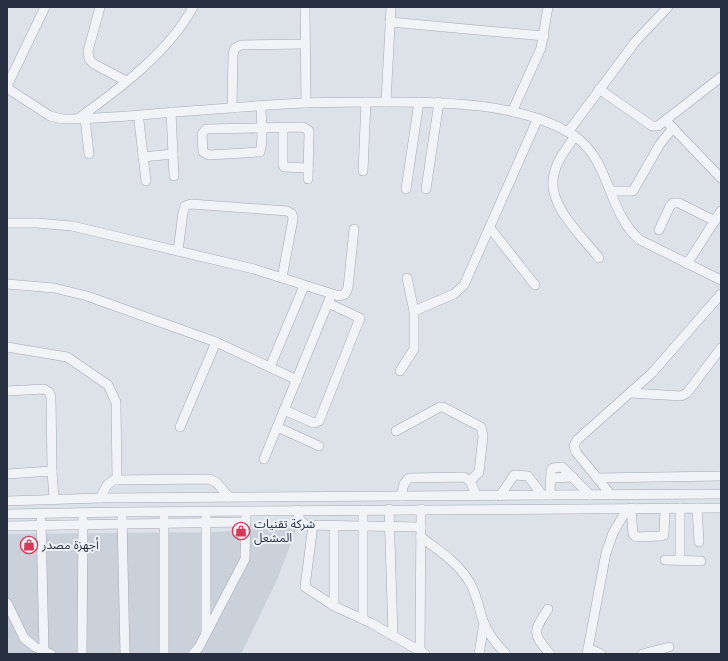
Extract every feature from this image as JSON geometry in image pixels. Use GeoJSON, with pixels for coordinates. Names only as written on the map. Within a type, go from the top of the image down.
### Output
{"type":"FeatureCollection","features":[{"type":"Feature","properties":{"kind":"street"},"geometry":{"type":"LineString","coordinates":[[45,7],[7,87],[50,116],[81,118],[306,103],[439,102],[512,112],[538,118],[571,134],[593,156],[611,191],[621,219],[629,231],[640,240],[721,280]]}},
{"type":"Feature","properties":{"kind":"street"},"geometry":{"type":"LineString","coordinates":[[100,7],[88,51],[89,59],[94,64],[126,81]]}},
{"type":"Feature","properties":{"kind":"street"},"geometry":{"type":"LineString","coordinates":[[81,118],[106,99],[178,32],[192,7]]}},
{"type":"Feature","properties":{"kind":"street"},"geometry":{"type":"LineString","coordinates":[[305,7],[306,103]]}},
{"type":"Feature","properties":{"kind":"street"},"geometry":{"type":"LineString","coordinates":[[386,102],[391,7]]}},
{"type":"Feature","properties":{"kind":"street"},"geometry":{"type":"LineString","coordinates":[[512,112],[536,60],[544,36],[548,7]]}},
{"type":"Feature","properties":{"kind":"street"},"geometry":{"type":"LineString","coordinates":[[598,258],[562,212],[552,191],[554,172],[571,134],[599,89],[635,42],[668,7]]}},
{"type":"Feature","properties":{"kind":"street"},"geometry":{"type":"LineString","coordinates":[[390,22],[544,36]]}},
{"type":"Feature","properties":{"kind":"street"},"geometry":{"type":"LineString","coordinates":[[232,108],[233,54],[235,48],[241,45],[305,44]]}},
{"type":"Feature","properties":{"kind":"street"},"geometry":{"type":"LineString","coordinates":[[599,89],[652,126],[658,126],[721,76]]}},
{"type":"Feature","properties":{"kind":"street"},"geometry":{"type":"LineString","coordinates":[[363,172],[366,102]]}},
{"type":"Feature","properties":{"kind":"street"},"geometry":{"type":"LineString","coordinates":[[406,189],[419,102]]}},
{"type":"Feature","properties":{"kind":"street"},"geometry":{"type":"LineString","coordinates":[[426,189],[439,102]]}},
{"type":"Feature","properties":{"kind":"street"},"geometry":{"type":"LineString","coordinates":[[261,106],[261,128],[260,152],[209,155],[203,152],[202,134],[206,129],[261,128],[307,129],[309,131],[308,179]]}},
{"type":"Feature","properties":{"kind":"street"},"geometry":{"type":"LineString","coordinates":[[171,112],[174,176]]}},
{"type":"Feature","properties":{"kind":"street"},"geometry":{"type":"LineString","coordinates":[[81,118],[89,154]]}},
{"type":"Feature","properties":{"kind":"street"},"geometry":{"type":"LineString","coordinates":[[414,311],[454,294],[464,285],[538,118]]}},
{"type":"Feature","properties":{"kind":"street"},"geometry":{"type":"LineString","coordinates":[[665,120],[721,178]]}},
{"type":"Feature","properties":{"kind":"street"},"geometry":{"type":"LineString","coordinates":[[139,121],[146,181]]}},
{"type":"Feature","properties":{"kind":"street"},"geometry":{"type":"LineString","coordinates":[[283,128],[284,167],[308,168]]}},
{"type":"Feature","properties":{"kind":"street"},"geometry":{"type":"LineString","coordinates":[[611,191],[633,191],[660,144],[672,128]]}},
{"type":"Feature","properties":{"kind":"street"},"geometry":{"type":"LineString","coordinates":[[143,157],[173,154]]}},
{"type":"Feature","properties":{"kind":"street"},"geometry":{"type":"LineString","coordinates":[[659,230],[670,206],[674,203],[679,203],[715,221]]}},
{"type":"Feature","properties":{"kind":"street"},"geometry":{"type":"LineString","coordinates":[[178,251],[186,206],[192,204],[287,211],[292,214],[293,219],[282,278]]}},
{"type":"Feature","properties":{"kind":"street"},"geometry":{"type":"LineString","coordinates":[[687,264],[721,211]]}},
{"type":"Feature","properties":{"kind":"street"},"geometry":{"type":"LineString","coordinates":[[7,223],[38,223],[72,226],[254,269],[304,286],[330,299],[360,318],[318,421],[314,423],[284,410]]}},
{"type":"Feature","properties":{"kind":"street"},"geometry":{"type":"LineString","coordinates":[[490,228],[535,285]]}},
{"type":"Feature","properties":{"kind":"street"},"geometry":{"type":"LineString","coordinates":[[264,459],[330,299],[345,294],[348,288],[354,229]]}},
{"type":"Feature","properties":{"kind":"street"},"geometry":{"type":"LineString","coordinates":[[400,371],[414,349],[414,311],[408,278]]}},
{"type":"Feature","properties":{"kind":"street"},"geometry":{"type":"LineString","coordinates":[[7,284],[54,288],[87,296],[216,342],[296,380]]}},
{"type":"Feature","properties":{"kind":"street"},"geometry":{"type":"LineString","coordinates":[[270,367],[304,286]]}},
{"type":"Feature","properties":{"kind":"street"},"geometry":{"type":"LineString","coordinates":[[611,495],[576,452],[574,446],[577,440],[652,373],[721,294]]}},
{"type":"Feature","properties":{"kind":"street"},"geometry":{"type":"LineString","coordinates":[[180,427],[216,342]]}},
{"type":"Feature","properties":{"kind":"street"},"geometry":{"type":"LineString","coordinates":[[7,347],[67,357],[108,385],[116,402],[117,480]]}},
{"type":"Feature","properties":{"kind":"street"},"geometry":{"type":"LineString","coordinates":[[631,393],[681,396],[687,392],[721,348]]}},
{"type":"Feature","properties":{"kind":"street"},"geometry":{"type":"LineString","coordinates":[[7,391],[44,389],[49,392],[51,397],[54,499]]}},
{"type":"Feature","properties":{"kind":"street"},"geometry":{"type":"LineString","coordinates":[[396,431],[440,407],[443,407],[481,427],[483,436],[480,472],[470,481]]}},
{"type":"Feature","properties":{"kind":"street"},"geometry":{"type":"LineString","coordinates":[[277,427],[319,446]]}},
{"type":"Feature","properties":{"kind":"street"},"geometry":{"type":"LineString","coordinates":[[7,474],[52,471]]}},
{"type":"Feature","properties":{"kind":"street"},"geometry":{"type":"LineString","coordinates":[[500,496],[514,474],[528,476],[546,495]]}},
{"type":"Feature","properties":{"kind":"street"},"geometry":{"type":"LineString","coordinates":[[709,476],[709,494]]}},
{"type":"Feature","properties":{"kind":"street"},"geometry":{"type":"LineString","coordinates":[[597,478],[721,476]]}},
{"type":"Feature","properties":{"kind":"street"},"geometry":{"type":"LineString","coordinates":[[401,496],[404,484],[409,478],[464,477],[470,481],[477,496]]}},
{"type":"Feature","properties":{"kind":"street"},"geometry":{"type":"LineString","coordinates":[[546,495],[551,478],[573,477],[590,495]]}},
{"type":"Feature","properties":{"kind":"street"},"geometry":{"type":"LineString","coordinates":[[636,477],[637,495]]}},
{"type":"Feature","properties":{"kind":"street"},"geometry":{"type":"LineString","coordinates":[[668,477],[668,494]]}},
{"type":"Feature","properties":{"kind":"street"},"geometry":{"type":"LineString","coordinates":[[163,479],[164,497]]}},
{"type":"Feature","properties":{"kind":"street"},"geometry":{"type":"LineString","coordinates":[[100,498],[110,482],[117,480],[163,479],[212,480],[228,497]]}},
{"type":"Feature","properties":{"kind":"street"},"geometry":{"type":"LineString","coordinates":[[7,501],[164,497],[721,494]]}},
{"type":"Feature","properties":{"kind":"street"},"geometry":{"type":"LineString","coordinates":[[629,509],[633,534],[636,537],[661,536],[664,534],[665,508]]}},
{"type":"Feature","properties":{"kind":"street"},"geometry":{"type":"LineString","coordinates":[[680,508],[680,560]]}},
{"type":"Feature","properties":{"kind":"street"},"geometry":{"type":"LineString","coordinates":[[697,508],[699,542]]}},
{"type":"Feature","properties":{"kind":"street"},"geometry":{"type":"LineString","coordinates":[[7,514],[164,511],[721,508]]}},
{"type":"Feature","properties":{"kind":"street"},"geometry":{"type":"LineString","coordinates":[[313,525],[305,587],[334,606],[363,619],[422,652],[421,509]]}},
{"type":"Feature","properties":{"kind":"street"},"geometry":{"type":"LineString","coordinates":[[601,654],[587,651],[606,553],[613,533],[629,509]]}},
{"type":"Feature","properties":{"kind":"street"},"geometry":{"type":"LineString","coordinates":[[297,510],[302,524],[421,527]]}},
{"type":"Feature","properties":{"kind":"street"},"geometry":{"type":"LineString","coordinates":[[363,510],[363,619]]}},
{"type":"Feature","properties":{"kind":"street"},"geometry":{"type":"LineString","coordinates":[[390,510],[393,636]]}},
{"type":"Feature","properties":{"kind":"street"},"geometry":{"type":"LineString","coordinates":[[164,511],[164,654]]}},
{"type":"Feature","properties":{"kind":"street"},"geometry":{"type":"LineString","coordinates":[[206,511],[206,634]]}},
{"type":"Feature","properties":{"kind":"street"},"geometry":{"type":"LineString","coordinates":[[193,654],[206,634],[245,559],[246,511]]}},
{"type":"Feature","properties":{"kind":"street"},"geometry":{"type":"LineString","coordinates":[[82,654],[83,512]]}},
{"type":"Feature","properties":{"kind":"street"},"geometry":{"type":"LineString","coordinates":[[122,512],[125,654]]}},
{"type":"Feature","properties":{"kind":"street"},"geometry":{"type":"LineString","coordinates":[[7,603],[24,638],[35,647],[47,652],[41,514]]}},
{"type":"Feature","properties":{"kind":"street"},"geometry":{"type":"LineString","coordinates":[[7,526],[164,522],[246,522]]}},
{"type":"Feature","properties":{"kind":"street"},"geometry":{"type":"LineString","coordinates":[[334,526],[334,606]]}},
{"type":"Feature","properties":{"kind":"street"},"geometry":{"type":"LineString","coordinates":[[421,537],[452,561],[470,584],[477,599],[484,623],[495,644],[506,654]]}},
{"type":"Feature","properties":{"kind":"street"},"geometry":{"type":"LineString","coordinates":[[665,560],[701,561]]}},
{"type":"Feature","properties":{"kind":"street"},"geometry":{"type":"LineString","coordinates":[[548,609],[536,627],[535,633],[537,639],[550,654]]}},
{"type":"Feature","properties":{"kind":"street"},"geometry":{"type":"LineString","coordinates":[[479,654],[484,623]]}},
{"type":"Feature","properties":{"kind":"street"},"geometry":{"type":"LineString","coordinates":[[642,654],[669,647]]}},
{"type":"Feature","properties":{"kind":"shaded area"},"geometry":{"type":"Polygon","coordinates":[[[298,525],[277,580],[241,654],[7,654],[7,534],[217,532],[298,525]]]}},
{"type":"Feature","properties":{"kind":"place","name":"شركة تقنيات المشعل"},"geometry":{"type":"Point","coordinates":[241,531]}},
{"type":"Feature","properties":{"kind":"place","name":"أجهزة مصدر"},"geometry":{"type":"Point","coordinates":[29,545]}}]}
